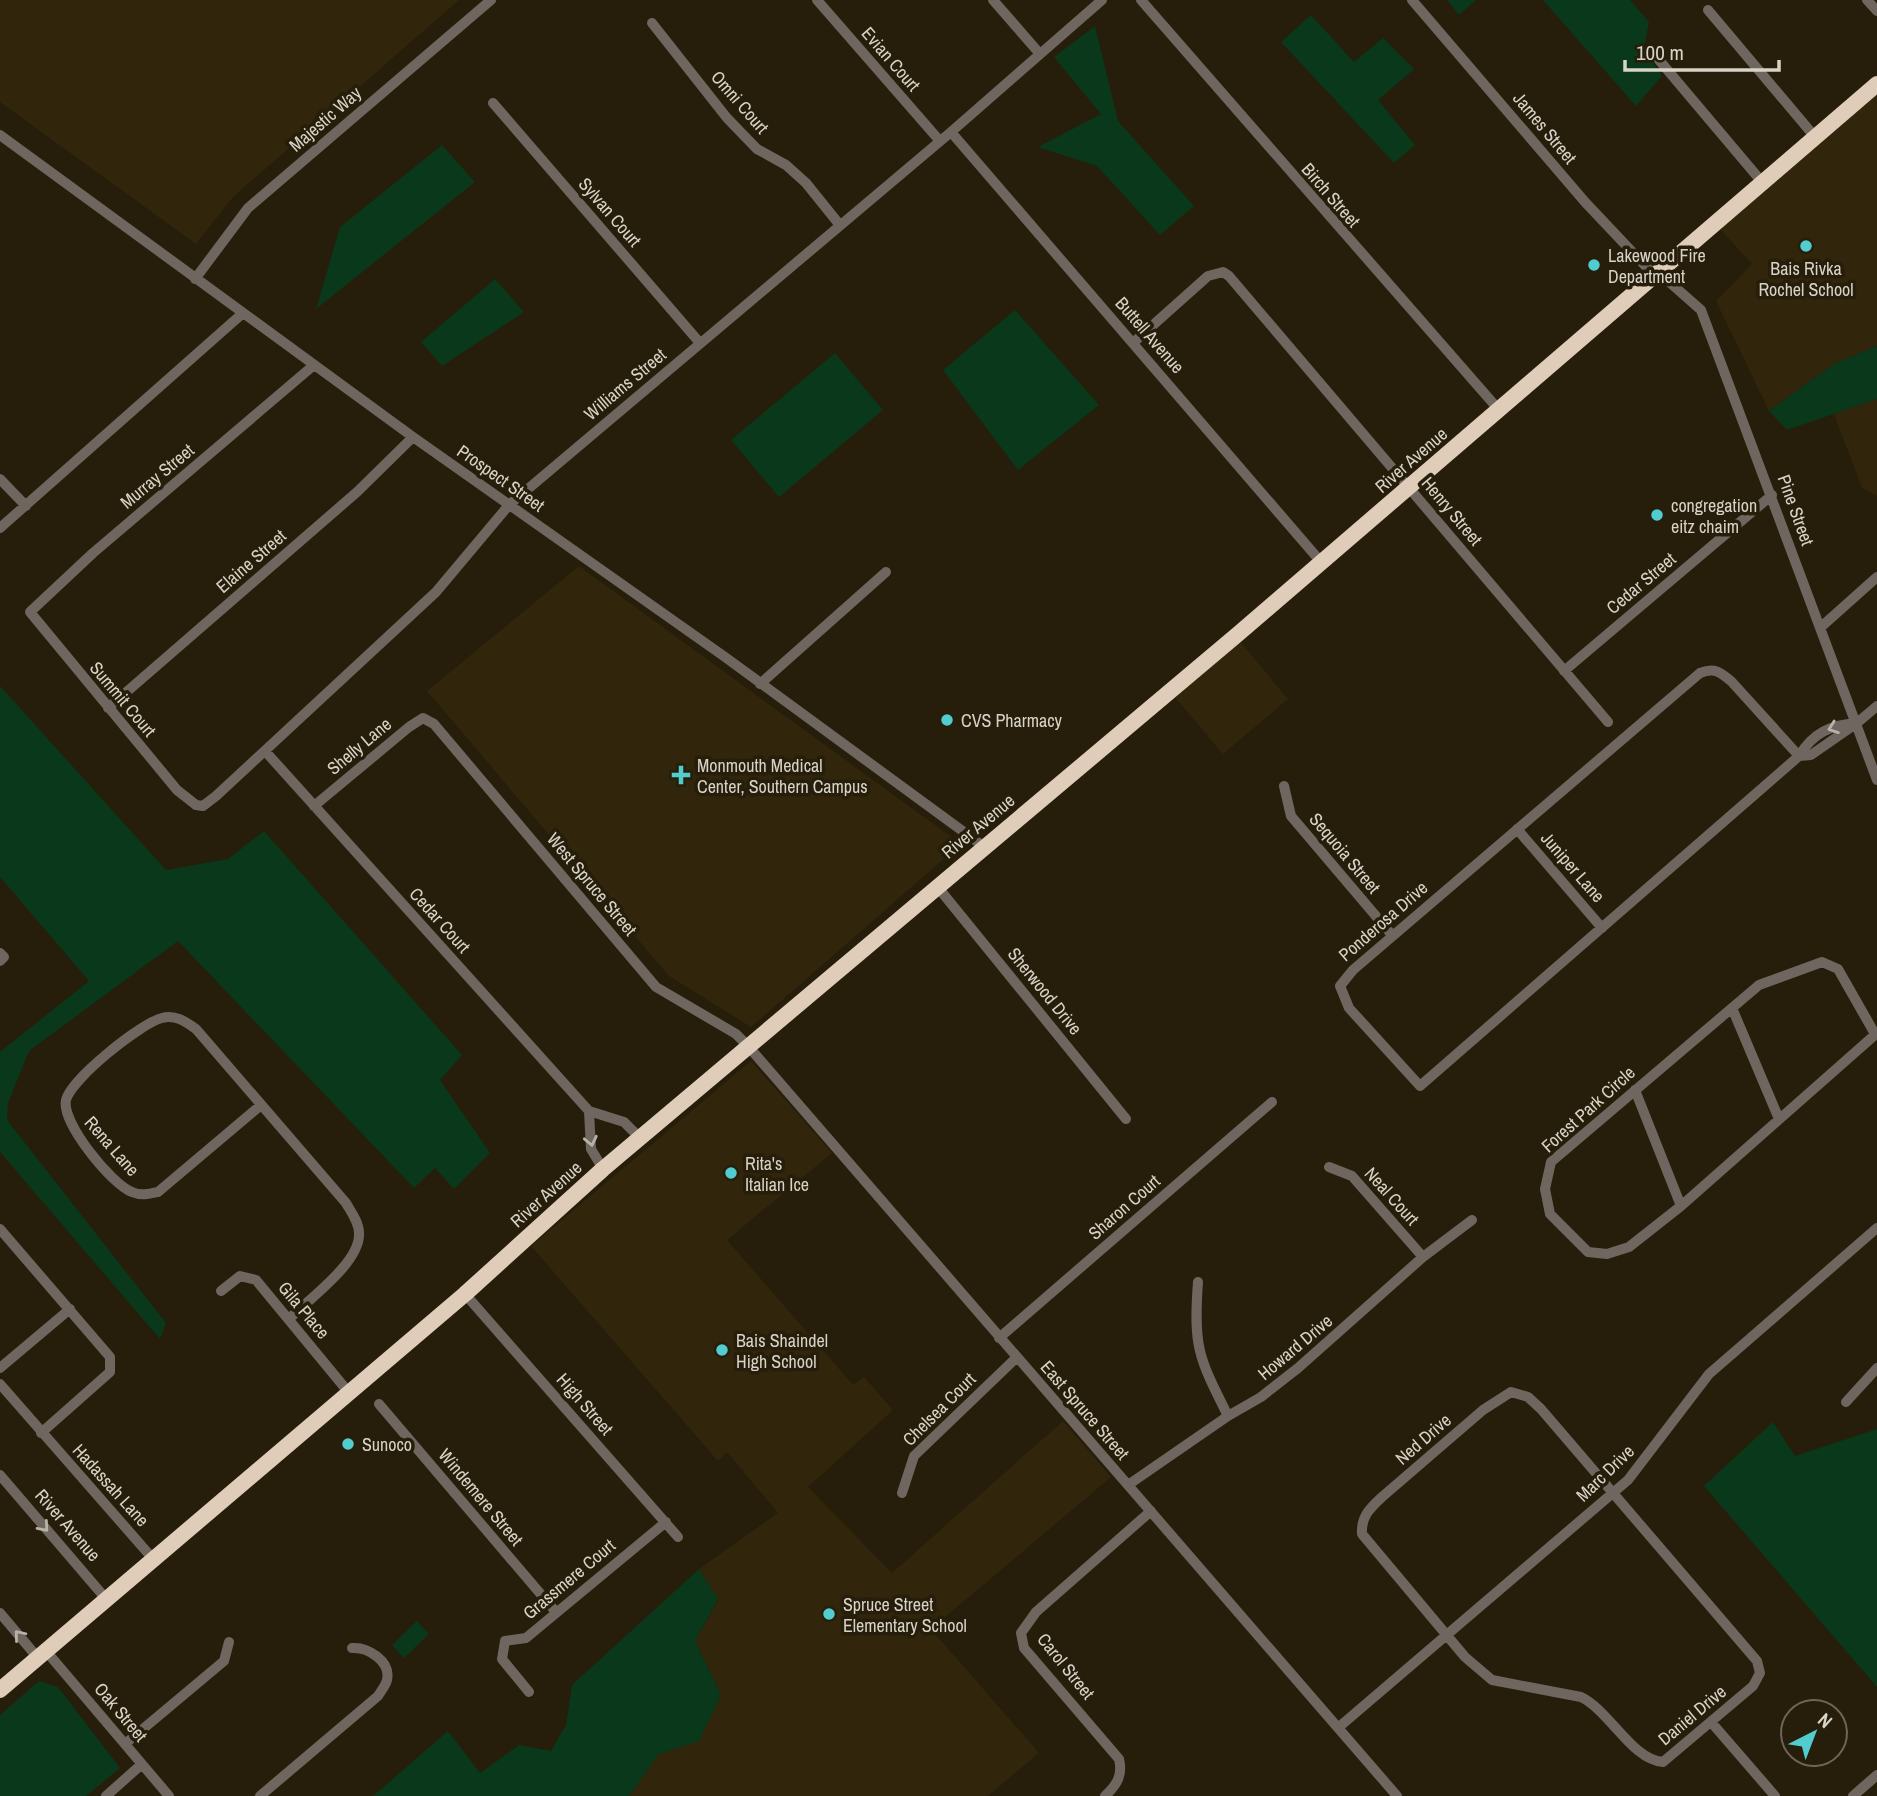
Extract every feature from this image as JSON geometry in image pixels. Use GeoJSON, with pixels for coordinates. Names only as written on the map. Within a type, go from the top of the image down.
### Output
{"type":"FeatureCollection","features":[{"type":"Feature","properties":{"kind":"highway","name":"River Avenue"},"geometry":{"type":"LineString","coordinates":[[0,1690],[350,1394],[603,1169],[1321,562],[1877,84]]}},
{"type":"Feature","properties":{"kind":"street","name":"Majestic Way"},"geometry":{"type":"LineString","coordinates":[[195,279],[248,208],[491,0]]}},
{"type":"Feature","properties":{"kind":"street","name":"Evian Court"},"geometry":{"type":"LineString","coordinates":[[817,0],[939,140]]}},
{"type":"Feature","properties":{"kind":"street"},"geometry":{"type":"LineString","coordinates":[[993,0],[1040,54]]}},
{"type":"Feature","properties":{"kind":"street","name":"Williams Street"},"geometry":{"type":"LineString","coordinates":[[189,800],[203,806],[436,592],[509,505],[839,223],[951,132],[1102,0]]}},
{"type":"Feature","properties":{"kind":"street","name":"Birch Street"},"geometry":{"type":"LineString","coordinates":[[1141,0],[1499,410]]}},
{"type":"Feature","properties":{"kind":"street","name":"James Street"},"geometry":{"type":"LineString","coordinates":[[1412,0],[1585,202],[1654,275]]}},
{"type":"Feature","properties":{"kind":"street"},"geometry":{"type":"LineString","coordinates":[[1867,0],[1877,11]]}},
{"type":"Feature","properties":{"kind":"street"},"geometry":{"type":"LineString","coordinates":[[1708,10],[1815,136]]}},
{"type":"Feature","properties":{"kind":"street","name":"Omni Court"},"geometry":{"type":"LineString","coordinates":[[652,23],[727,118],[757,149],[786,164],[806,183],[839,223]]}},
{"type":"Feature","properties":{"kind":"street"},"geometry":{"type":"LineString","coordinates":[[1659,60],[1762,182]]}},
{"type":"Feature","properties":{"kind":"street","name":"Sylvan Court"},"geometry":{"type":"LineString","coordinates":[[493,103],[700,343]]}},
{"type":"Feature","properties":{"kind":"street","name":"Buttell Avenue"},"geometry":{"type":"LineString","coordinates":[[951,132],[1321,562]]}},
{"type":"Feature","properties":{"kind":"street","name":"Prospect Street"},"geometry":{"type":"LineString","coordinates":[[0,135],[413,437],[984,846]]}},
{"type":"Feature","properties":{"kind":"street","name":"Henry Street"},"geometry":{"type":"LineString","coordinates":[[1134,342],[1208,276],[1223,272],[1229,276],[1608,722]]}},
{"type":"Feature","properties":{"kind":"street","name":"Pine Street"},"geometry":{"type":"LineString","coordinates":[[1654,275],[1667,280],[1690,297],[1705,317],[1877,780]]}},
{"type":"Feature","properties":{"kind":"street"},"geometry":{"type":"LineString","coordinates":[[0,528],[243,313]]}},
{"type":"Feature","properties":{"kind":"street","name":"Murray Street"},"geometry":{"type":"LineString","coordinates":[[33,618],[30,612],[35,605],[314,365]]}},
{"type":"Feature","properties":{"kind":"street","name":"Elaine Street"},"geometry":{"type":"LineString","coordinates":[[108,708],[357,492],[413,437]]}},
{"type":"Feature","properties":{"kind":"street"},"geometry":{"type":"LineString","coordinates":[[0,479],[26,506]]}},
{"type":"Feature","properties":{"kind":"street","name":"Cedar Street"},"geometry":{"type":"LineString","coordinates":[[1564,671],[1772,495]]}},
{"type":"Feature","properties":{"kind":"street"},"geometry":{"type":"LineString","coordinates":[[760,684],[886,572]]}},
{"type":"Feature","properties":{"kind":"street"},"geometry":{"type":"LineString","coordinates":[[1821,626],[1877,578]]}},
{"type":"Feature","properties":{"kind":"street","name":"Summit Court"},"geometry":{"type":"LineString","coordinates":[[33,618],[189,800]]}},
{"type":"Feature","properties":{"kind":"street","name":"Ponderosa Drive"},"geometry":{"type":"LineString","coordinates":[[1799,757],[1731,681],[1718,671],[1710,669],[1700,673],[1353,970],[1340,986],[1349,1008],[1420,1086],[1799,757],[1811,755],[1877,706]]}},
{"type":"Feature","properties":{"kind":"street","name":"Shelly Lane"},"geometry":{"type":"LineString","coordinates":[[314,806],[409,727],[423,718],[429,720]]}},
{"type":"Feature","properties":{"kind":"street","name":"West Spruce Street"},"geometry":{"type":"LineString","coordinates":[[429,720],[656,987],[736,1034],[748,1046]]}},
{"type":"Feature","properties":{"kind":"street","name":"Cedar Court"},"geometry":{"type":"LineString","coordinates":[[265,751],[589,1111]]}},
{"type":"Feature","properties":{"kind":"street","name":"Sequoia Street"},"geometry":{"type":"LineString","coordinates":[[1284,786],[1291,816],[1392,935]]}},
{"type":"Feature","properties":{"kind":"street","name":"Juniper Lane"},"geometry":{"type":"LineString","coordinates":[[1517,829],[1602,928]]}},
{"type":"Feature","properties":{"kind":"street","name":"Sherwood Drive"},"geometry":{"type":"LineString","coordinates":[[936,886],[1126,1119]]}},
{"type":"Feature","properties":{"kind":"street","name":"Forest Park Circle"},"geometry":{"type":"LineString","coordinates":[[1822,962],[1838,969],[1876,1033],[1681,1206],[1629,1247],[1607,1254],[1588,1252],[1550,1213],[1545,1189],[1551,1162],[1732,1008],[1759,985],[1822,962]]}},
{"type":"Feature","properties":{"kind":"street"},"geometry":{"type":"LineString","coordinates":[[1732,1008],[1779,1119]]}},
{"type":"Feature","properties":{"kind":"street","name":"Rena Lane"},"geometry":{"type":"LineString","coordinates":[[261,1105],[158,1192],[144,1195],[130,1192],[115,1179],[70,1124],[66,1113],[70,1090],[78,1079],[150,1022],[165,1017],[182,1019],[196,1029],[346,1203],[359,1232],[357,1251],[346,1265],[289,1319]]}},
{"type":"Feature","properties":{"kind":"street","name":"East Spruce Street"},"geometry":{"type":"LineString","coordinates":[[748,1046],[1397,1796]]}},
{"type":"Feature","properties":{"kind":"street"},"geometry":{"type":"LineString","coordinates":[[1635,1090],[1681,1206]]}},
{"type":"Feature","properties":{"kind":"street","name":"Sharon Court"},"geometry":{"type":"LineString","coordinates":[[999,1338],[1272,1102]]}},
{"type":"Feature","properties":{"kind":"street"},"geometry":{"type":"LineString","coordinates":[[603,1169],[591,1149],[589,1111],[624,1122],[641,1139]]}},
{"type":"Feature","properties":{"kind":"street","name":"Neal Court"},"geometry":{"type":"LineString","coordinates":[[1329,1167],[1352,1176],[1423,1257]]}},
{"type":"Feature","properties":{"kind":"street","name":"Howard Drive"},"geometry":{"type":"LineString","coordinates":[[1128,1485],[1228,1416],[1261,1397],[1298,1368],[1423,1257],[1472,1220]]}},
{"type":"Feature","properties":{"kind":"street","name":"Marc Drive"},"geometry":{"type":"LineString","coordinates":[[1339,1727],[1613,1493],[1642,1465],[1675,1416],[1709,1374],[1877,1228]]}},
{"type":"Feature","properties":{"kind":"street"},"geometry":{"type":"LineString","coordinates":[[0,1229],[110,1357],[110,1372],[41,1433]]}},
{"type":"Feature","properties":{"kind":"street","name":"Gila Place"},"geometry":{"type":"LineString","coordinates":[[221,1292],[240,1276],[256,1280],[350,1394]]}},
{"type":"Feature","properties":{"kind":"street"},"geometry":{"type":"LineString","coordinates":[[1198,1282],[1194,1330],[1200,1359],[1228,1416]]}},
{"type":"Feature","properties":{"kind":"street","name":"High Street"},"geometry":{"type":"LineString","coordinates":[[465,1294],[678,1537]]}},
{"type":"Feature","properties":{"kind":"street"},"geometry":{"type":"LineString","coordinates":[[0,1368],[70,1309]]}},
{"type":"Feature","properties":{"kind":"street","name":"Chelsea Court"},"geometry":{"type":"LineString","coordinates":[[902,1493],[914,1456],[1017,1359]]}},
{"type":"Feature","properties":{"kind":"street"},"geometry":{"type":"LineString","coordinates":[[1846,1402],[1877,1368]]}},
{"type":"Feature","properties":{"kind":"street","name":"Hadassah Lane"},"geometry":{"type":"LineString","coordinates":[[0,1384],[154,1560]]}},
{"type":"Feature","properties":{"kind":"street","name":"Ned Drive"},"geometry":{"type":"LineString","coordinates":[[1446,1634],[1362,1534],[1361,1523],[1367,1512],[1382,1497],[1483,1410],[1511,1392],[1528,1397],[1613,1493]]}},
{"type":"Feature","properties":{"kind":"street","name":"Windemere Street"},"geometry":{"type":"LineString","coordinates":[[379,1404],[556,1612]]}},
{"type":"Feature","properties":{"kind":"street","name":"River Avenue"},"geometry":{"type":"LineString","coordinates":[[0,1475],[107,1600]]}},
{"type":"Feature","properties":{"kind":"street","name":"Daniel Drive"},"geometry":{"type":"LineString","coordinates":[[1446,1634],[1465,1657],[1492,1680],[1581,1697],[1593,1703],[1641,1753],[1657,1762],[1668,1760],[1754,1686],[1760,1673],[1757,1661],[1613,1493]]}},
{"type":"Feature","properties":{"kind":"street","name":"Carol Street"},"geometry":{"type":"LineString","coordinates":[[1105,1796],[1118,1780],[1121,1769],[1119,1759],[1024,1648],[1021,1633],[1036,1612],[1151,1511]]}},
{"type":"Feature","properties":{"kind":"street","name":"Grassmere Court"},"geometry":{"type":"LineString","coordinates":[[529,1692],[502,1659],[501,1650],[505,1641],[526,1638],[666,1522]]}},
{"type":"Feature","properties":{"kind":"street"},"geometry":{"type":"LineString","coordinates":[[0,1613],[42,1654]]}},
{"type":"Feature","properties":{"kind":"street"},"geometry":{"type":"LineString","coordinates":[[125,1744],[224,1661],[229,1642]]}},
{"type":"Feature","properties":{"kind":"street"},"geometry":{"type":"LineString","coordinates":[[260,1796],[378,1696],[387,1679],[385,1666],[372,1651],[352,1647]]}},
{"type":"Feature","properties":{"kind":"street","name":"Oak Street"},"geometry":{"type":"LineString","coordinates":[[42,1654],[169,1796]]}},
{"type":"Feature","properties":{"kind":"street"},"geometry":{"type":"LineString","coordinates":[[1711,1722],[1775,1796]]}},
{"type":"Feature","properties":{"kind":"street"},"geometry":{"type":"LineString","coordinates":[[106,1796],[142,1764]]}},
{"type":"Feature","properties":{"kind":"street"},"geometry":{"type":"LineString","coordinates":[[1853,1796],[1877,1775]]}},
{"type":"Feature","properties":{"kind":"shaded area"},"geometry":{"type":"Polygon","coordinates":[[[0,0],[459,0],[233,197],[196,244],[0,102],[0,0]]]}},
{"type":"Feature","properties":{"kind":"shaded area","name":"Bais Rivka Rochel School"},"geometry":{"type":"Polygon","coordinates":[[[1877,91],[1877,346],[1834,364],[1769,411],[1716,301],[1752,264],[1719,228],[1877,91]]]}},
{"type":"Feature","properties":{"kind":"shaded area"},"geometry":{"type":"Polygon","coordinates":[[[1877,399],[1877,496],[1862,488],[1834,414],[1877,399]]]}},
{"type":"Feature","properties":{"kind":"shaded area","name":"Monmouth Medical Center, Southern Campus"},"geometry":{"type":"Polygon","coordinates":[[[579,566],[961,844],[751,1027],[669,976],[427,691],[579,566]]]}},
{"type":"Feature","properties":{"kind":"shaded area"},"geometry":{"type":"Polygon","coordinates":[[[1238,639],[1288,699],[1223,754],[1173,695],[1238,639]]]}},
{"type":"Feature","properties":{"kind":"shaded area"},"geometry":{"type":"Polygon","coordinates":[[[751,1061],[832,1153],[727,1240],[853,1385],[864,1377],[893,1410],[808,1487],[892,1573],[1063,1421],[1111,1477],[931,1629],[1039,1753],[988,1796],[629,1796],[659,1754],[699,1740],[721,1695],[695,1641],[718,1600],[699,1569],[778,1513],[727,1452],[718,1461],[531,1246],[751,1061]]]}},
{"type":"Feature","properties":{"kind":"green space"},"geometry":{"type":"Polygon","coordinates":[[[1447,0],[1476,0],[1459,15],[1447,0]]]}},
{"type":"Feature","properties":{"kind":"green space"},"geometry":{"type":"Polygon","coordinates":[[[1543,0],[1630,0],[1649,22],[1644,48],[1662,76],[1636,106],[1543,0]]]}},
{"type":"Feature","properties":{"kind":"green space"},"geometry":{"type":"Polygon","coordinates":[[[1311,15],[1354,62],[1383,38],[1414,69],[1378,100],[1415,145],[1394,163],[1281,42],[1311,15]]]}},
{"type":"Feature","properties":{"kind":"green space"},"geometry":{"type":"Polygon","coordinates":[[[1095,26],[1118,121],[1194,206],[1160,235],[1097,166],[1038,147],[1101,114],[1054,57],[1095,26]]]}},
{"type":"Feature","properties":{"kind":"green space"},"geometry":{"type":"Polygon","coordinates":[[[442,145],[475,182],[316,309],[340,227],[442,145]]]}},
{"type":"Feature","properties":{"kind":"green space"},"geometry":{"type":"Polygon","coordinates":[[[495,279],[524,312],[442,366],[421,342],[495,279]]]}},
{"type":"Feature","properties":{"kind":"green space"},"geometry":{"type":"Polygon","coordinates":[[[1015,310],[1099,405],[1018,470],[943,370],[1015,310]]]}},
{"type":"Feature","properties":{"kind":"green space"},"geometry":{"type":"Polygon","coordinates":[[[1877,346],[1877,399],[1787,430],[1769,411],[1834,364],[1877,346]]]}},
{"type":"Feature","properties":{"kind":"green space"},"geometry":{"type":"Polygon","coordinates":[[[835,353],[883,410],[779,497],[731,440],[835,353]]]}},
{"type":"Feature","properties":{"kind":"green space"},"geometry":{"type":"Polygon","coordinates":[[[0,686],[166,870],[228,859],[264,831],[462,1055],[440,1080],[490,1153],[454,1189],[435,1168],[414,1188],[178,941],[29,1051],[8,1103],[7,1120],[166,1323],[160,1339],[0,1152],[0,1052],[89,981],[0,877],[0,686]]]}},
{"type":"Feature","properties":{"kind":"green space"},"geometry":{"type":"Polygon","coordinates":[[[1773,1422],[1795,1456],[1877,1429],[1877,1687],[1704,1486],[1773,1422]]]}},
{"type":"Feature","properties":{"kind":"green space"},"geometry":{"type":"Polygon","coordinates":[[[699,1569],[718,1599],[695,1641],[721,1695],[699,1741],[659,1754],[629,1796],[373,1796],[448,1731],[480,1773],[519,1745],[551,1751],[566,1725],[572,1685],[699,1569]]]}},
{"type":"Feature","properties":{"kind":"green space"},"geometry":{"type":"Polygon","coordinates":[[[417,1621],[429,1634],[404,1658],[392,1645],[417,1621]]]}},
{"type":"Feature","properties":{"kind":"green space"},"geometry":{"type":"Polygon","coordinates":[[[39,1681],[58,1687],[120,1768],[86,1796],[0,1796],[0,1715],[39,1681]]]}},
{"type":"Feature","properties":{"kind":"place","name":"Bais Rivka Rochel School"},"geometry":{"type":"Point","coordinates":[1806,246]}},
{"type":"Feature","properties":{"kind":"place","name":"Lakewood Fire Department"},"geometry":{"type":"Point","coordinates":[1594,265]}},
{"type":"Feature","properties":{"kind":"place","name":"congregation eitz chaim"},"geometry":{"type":"Point","coordinates":[1657,515]}},
{"type":"Feature","properties":{"kind":"place","name":"CVS Pharmacy"},"geometry":{"type":"Point","coordinates":[947,720]}},
{"type":"Feature","properties":{"kind":"place","name":"Monmouth Medical Center, Southern Campus"},"geometry":{"type":"Point","coordinates":[681,775]}},
{"type":"Feature","properties":{"kind":"place","name":"Rita's Italian Ice"},"geometry":{"type":"Point","coordinates":[731,1173]}},
{"type":"Feature","properties":{"kind":"place","name":"Bais Shaindel High School"},"geometry":{"type":"Point","coordinates":[722,1350]}},
{"type":"Feature","properties":{"kind":"place","name":"Sunoco"},"geometry":{"type":"Point","coordinates":[348,1444]}},
{"type":"Feature","properties":{"kind":"place","name":"Spruce Street Elementary School"},"geometry":{"type":"Point","coordinates":[829,1614]}}]}
